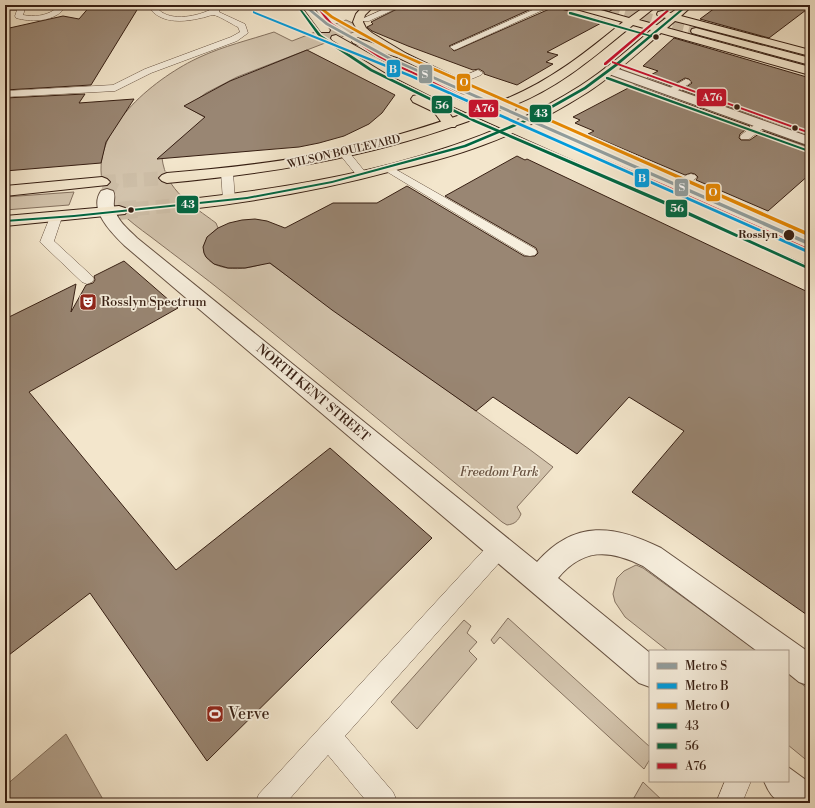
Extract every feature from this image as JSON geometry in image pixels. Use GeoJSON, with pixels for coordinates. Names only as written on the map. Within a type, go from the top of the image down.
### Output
{"type":"FeatureCollection","features":[{"type":"Feature","properties":{"kind":"main road"},"geometry":{"type":"LineString","coordinates":[[306,5],[325,30]]}},
{"type":"Feature","properties":{"kind":"main road"},"geometry":{"type":"LineString","coordinates":[[370,5],[361,13],[359,17],[358,21],[361,29],[370,37],[397,51],[403,56]]}},
{"type":"Feature","properties":{"kind":"main road"},"geometry":{"type":"LineString","coordinates":[[572,5],[810,71]]}},
{"type":"Feature","properties":{"kind":"main road"},"geometry":{"type":"LineString","coordinates":[[599,5],[609,8]]}},
{"type":"Feature","properties":{"kind":"main road","name":"WILSON BOULEVARD"},"geometry":{"type":"LineString","coordinates":[[190,204],[229,200],[292,190],[362,175],[465,146],[532,118],[573,96],[610,70],[688,5]]}},
{"type":"Feature","properties":{"kind":"main road"},"geometry":{"type":"LineString","coordinates":[[636,6],[650,7],[673,17],[810,53]]}},
{"type":"Feature","properties":{"kind":"main road","name":"WILSON BOULEVARD"},"geometry":{"type":"LineString","coordinates":[[167,178],[272,168],[345,154],[397,141],[450,124],[531,93],[564,74],[650,7]]}},
{"type":"Feature","properties":{"kind":"main road"},"geometry":{"type":"LineString","coordinates":[[696,31],[810,62]]}},
{"type":"Feature","properties":{"kind":"main road"},"geometry":{"type":"LineString","coordinates":[[532,118],[403,56],[339,37],[375,63],[478,114],[666,195],[810,260]]}},
{"type":"Feature","properties":{"kind":"main road"},"geometry":{"type":"LineString","coordinates":[[375,63],[382,77],[391,85],[439,109],[450,124]]}},
{"type":"Feature","properties":{"kind":"main road"},"geometry":{"type":"LineString","coordinates":[[5,190],[109,200]]}},
{"type":"Feature","properties":{"kind":"main road"},"geometry":{"type":"LineString","coordinates":[[5,221],[56,217],[109,200]]}},
{"type":"Feature","properties":{"kind":"street"},"geometry":{"type":"LineString","coordinates":[[610,70],[810,142]]}},
{"type":"Feature","properties":{"kind":"street","name":"NORTH KENT STREET"},"geometry":{"type":"LineString","coordinates":[[109,200],[119,230],[131,242],[540,579],[649,671]]}},
{"type":"Feature","properties":{"kind":"street"},"geometry":{"type":"LineString","coordinates":[[540,579],[559,558],[570,550],[586,543],[604,540],[620,542],[652,557],[781,650]]}},
{"type":"Feature","properties":{"kind":"street"},"geometry":{"type":"LineString","coordinates":[[789,656],[810,671]]}},
{"type":"Feature","properties":{"kind":"street"},"geometry":{"type":"LineString","coordinates":[[782,782],[808,803]]}},
{"type":"Feature","properties":{"kind":"lane"},"geometry":{"type":"LineString","coordinates":[[6,10],[43,5]]}},
{"type":"Feature","properties":{"kind":"lane"},"geometry":{"type":"LineString","coordinates":[[20,8],[20,16],[38,18],[55,13],[58,11],[58,5]]}},
{"type":"Feature","properties":{"kind":"lane"},"geometry":{"type":"LineString","coordinates":[[7,94],[115,88],[148,71],[234,39],[244,33],[242,26],[215,9],[197,17],[171,18],[158,14],[155,8],[157,5]]}},
{"type":"Feature","properties":{"kind":"lane"},"geometry":{"type":"LineString","coordinates":[[366,19],[400,5]]}},
{"type":"Feature","properties":{"kind":"lane"},"geometry":{"type":"LineString","coordinates":[[454,47],[550,5]]}},
{"type":"Feature","properties":{"kind":"lane"},"geometry":{"type":"LineString","coordinates":[[457,82],[478,72]]}},
{"type":"Feature","properties":{"kind":"lane"},"geometry":{"type":"LineString","coordinates":[[7,94],[17,82]]}},
{"type":"Feature","properties":{"kind":"lane"},"geometry":{"type":"LineString","coordinates":[[670,91],[686,82]]}},
{"type":"Feature","properties":{"kind":"lane"},"geometry":{"type":"LineString","coordinates":[[745,137],[761,125]]}},
{"type":"Feature","properties":{"kind":"lane"},"geometry":{"type":"LineString","coordinates":[[345,154],[362,175]]}},
{"type":"Feature","properties":{"kind":"lane"},"geometry":{"type":"LineString","coordinates":[[388,168],[530,252]]}},
{"type":"Feature","properties":{"kind":"lane"},"geometry":{"type":"LineString","coordinates":[[228,173],[229,200]]}},
{"type":"Feature","properties":{"kind":"lane"},"geometry":{"type":"LineString","coordinates":[[666,195],[691,177]]}},
{"type":"Feature","properties":{"kind":"lane"},"geometry":{"type":"LineString","coordinates":[[56,217],[47,242],[87,279]]}},
{"type":"Feature","properties":{"kind":"lane"},"geometry":{"type":"LineString","coordinates":[[268,803],[500,547]]}},
{"type":"Feature","properties":{"kind":"lane"},"geometry":{"type":"LineString","coordinates":[[328,736],[384,801]]}},
{"type":"Feature","properties":{"kind":"lane"},"geometry":{"type":"LineString","coordinates":[[729,803],[738,782]]}},
{"type":"Feature","properties":{"kind":"green space","name":"Freedom Park"},"geometry":{"type":"Polygon","coordinates":[[[346,20],[364,28],[237,77],[206,93],[187,107],[211,121],[190,132],[172,146],[162,158],[164,170],[169,180],[182,196],[216,223],[218,228],[206,240],[204,247],[204,252],[211,262],[218,266],[237,269],[253,267],[268,262],[553,467],[517,507],[521,514],[512,524],[507,525],[502,522],[229,297],[130,221],[118,210],[106,192],[103,184],[102,160],[107,141],[118,123],[132,106],[148,90],[166,77],[200,57],[237,43],[274,32],[292,41],[346,20]]]}},
{"type":"Feature","properties":{"kind":"green space"},"geometry":{"type":"Polygon","coordinates":[[[384,53],[466,91],[468,94],[461,94],[381,54],[384,53]]]}},
{"type":"Feature","properties":{"kind":"green space"},"geometry":{"type":"Polygon","coordinates":[[[74,192],[69,205],[5,210],[5,197],[74,192]]]}},
{"type":"Feature","properties":{"kind":"green space"},"geometry":{"type":"Polygon","coordinates":[[[636,565],[643,568],[756,650],[667,650],[625,617],[615,602],[613,594],[617,578],[624,571],[636,565]]]}},
{"type":"Feature","properties":{"kind":"green space"},"geometry":{"type":"Polygon","coordinates":[[[508,618],[649,746],[649,761],[644,769],[500,637],[494,644],[491,640],[508,618]]]}},
{"type":"Feature","properties":{"kind":"green space"},"geometry":{"type":"Polygon","coordinates":[[[464,620],[471,626],[467,633],[477,642],[469,651],[477,659],[417,729],[391,702],[464,620]]]}},
{"type":"Feature","properties":{"kind":"green space"},"geometry":{"type":"Polygon","coordinates":[[[789,675],[810,690],[810,763],[789,746],[789,675]]]}},
{"type":"Feature","properties":{"kind":"green space"},"geometry":{"type":"Polygon","coordinates":[[[643,782],[665,803],[631,803],[643,782]]]}},
{"type":"Feature","properties":{"kind":"shaded area"},"geometry":{"type":"Polygon","coordinates":[[[66,734],[105,803],[5,803],[5,786],[66,734]]]}},
{"type":"Feature","properties":{"kind":"building"},"geometry":{"type":"Polygon","coordinates":[[[91,5],[140,5],[91,85],[5,90],[5,29],[63,16],[79,19],[91,5]]]}},
{"type":"Feature","properties":{"kind":"building"},"geometry":{"type":"Polygon","coordinates":[[[405,5],[540,5],[449,46],[454,51],[554,7],[605,21],[547,52],[558,55],[546,62],[553,64],[517,85],[484,74],[484,72],[479,69],[473,70],[408,46],[372,31],[367,27],[373,24],[371,22],[405,5]]]}},
{"type":"Feature","properties":{"kind":"building"},"geometry":{"type":"Polygon","coordinates":[[[719,5],[810,5],[810,7],[769,38],[700,19],[719,5]]]}},
{"type":"Feature","properties":{"kind":"building"},"geometry":{"type":"Polygon","coordinates":[[[674,38],[810,78],[810,135],[682,90],[692,83],[689,79],[685,78],[671,86],[647,77],[658,71],[643,66],[674,38]]]}},
{"type":"Feature","properties":{"kind":"building"},"geometry":{"type":"Polygon","coordinates":[[[307,50],[395,95],[382,113],[369,124],[344,136],[319,143],[299,147],[157,159],[205,117],[184,106],[230,81],[307,50]]]}},
{"type":"Feature","properties":{"kind":"building"},"geometry":{"type":"Polygon","coordinates":[[[634,85],[750,126],[740,134],[739,138],[741,140],[750,140],[763,131],[810,147],[810,174],[768,211],[696,180],[698,177],[695,174],[691,173],[685,175],[588,134],[594,131],[575,123],[580,120],[573,117],[634,85]]]}},
{"type":"Feature","properties":{"kind":"building"},"geometry":{"type":"Polygon","coordinates":[[[85,94],[79,103],[134,99],[106,142],[101,163],[5,171],[5,98],[85,94]]]}},
{"type":"Feature","properties":{"kind":"building"},"geometry":{"type":"Polygon","coordinates":[[[517,156],[525,160],[527,159],[810,293],[810,617],[632,492],[684,431],[629,397],[577,454],[493,397],[476,411],[332,310],[270,263],[245,268],[228,268],[214,264],[206,257],[204,253],[203,247],[207,237],[218,228],[229,223],[255,219],[267,221],[285,228],[333,203],[377,203],[407,186],[524,256],[535,256],[538,253],[536,248],[445,196],[517,156]]]}},
{"type":"Feature","properties":{"kind":"building"},"geometry":{"type":"Polygon","coordinates":[[[124,261],[178,308],[29,392],[176,570],[330,448],[432,538],[207,761],[90,593],[5,658],[5,319],[76,284],[71,312],[86,285],[93,283],[95,280],[94,276],[124,261]]]}},
{"type":"Feature","properties":{"kind":"tunnel"},"geometry":{"type":"LineString","coordinates":[[609,8],[696,31]]}},
{"type":"Feature","properties":{"kind":"tunnel"},"geometry":{"type":"LineString","coordinates":[[325,30],[342,36]]}},
{"type":"Feature","properties":{"kind":"tunnel"},"geometry":{"type":"LineString","coordinates":[[102,182],[167,178]]}},
{"type":"Feature","properties":{"kind":"tunnel"},"geometry":{"type":"LineString","coordinates":[[107,194],[113,181]]}},
{"type":"Feature","properties":{"kind":"tunnel"},"geometry":{"type":"LineString","coordinates":[[141,208],[190,204]]}},
{"type":"Feature","properties":{"kind":"tunnel"},"geometry":{"type":"LineString","coordinates":[[119,211],[141,208]]}},
{"type":"Feature","properties":{"kind":"tunnel"},"geometry":{"type":"LineString","coordinates":[[135,209],[141,208]]}},
{"type":"Feature","properties":{"kind":"metro line","name":"S"},"geometry":{"type":"LineString","coordinates":[[304,5],[327,24],[389,58],[810,244]]}},
{"type":"Feature","properties":{"kind":"metro line","name":"O"},"geometry":{"type":"LineString","coordinates":[[317,5],[332,17],[393,51],[810,235]]}},
{"type":"Feature","properties":{"kind":"metro line","name":"B"},"geometry":{"type":"LineString","coordinates":[[254,12],[411,76],[807,251]]}},
{"type":"Feature","properties":{"kind":"transit line","name":"A76"},"geometry":{"type":"LineString","coordinates":[[316,5],[331,24],[379,56],[481,107],[810,251]]}},
{"type":"Feature","properties":{"kind":"transit line","name":"43"},"geometry":{"type":"LineString","coordinates":[[5,221],[74,216],[247,198],[332,182],[465,146],[532,118],[585,88],[616,65],[688,5]]}},
{"type":"Feature","properties":{"kind":"transit line","name":"56"},"geometry":{"type":"LineString","coordinates":[[300,10],[320,36],[371,70],[475,121],[663,202],[807,267]]}},
{"type":"Feature","properties":{"kind":"transit line","name":"A76"},"geometry":{"type":"LineString","coordinates":[[605,64],[668,11]]}},
{"type":"Feature","properties":{"kind":"transit line","name":"56"},"geometry":{"type":"LineString","coordinates":[[570,13],[656,37]]}},
{"type":"Feature","properties":{"kind":"transit line","name":"A76"},"geometry":{"type":"LineString","coordinates":[[613,62],[810,133]]}},
{"type":"Feature","properties":{"kind":"transit line","name":"56"},"geometry":{"type":"LineString","coordinates":[[607,78],[807,150]]}},
{"type":"Feature","properties":{"kind":"place","name":"Rosslyn"},"geometry":{"type":"Point","coordinates":[789,235]}},
{"type":"Feature","properties":{"kind":"place","name":"Rosslyn Spectrum"},"geometry":{"type":"Point","coordinates":[88,302]}},
{"type":"Feature","properties":{"kind":"place","name":"Verve"},"geometry":{"type":"Point","coordinates":[215,714]}}]}
